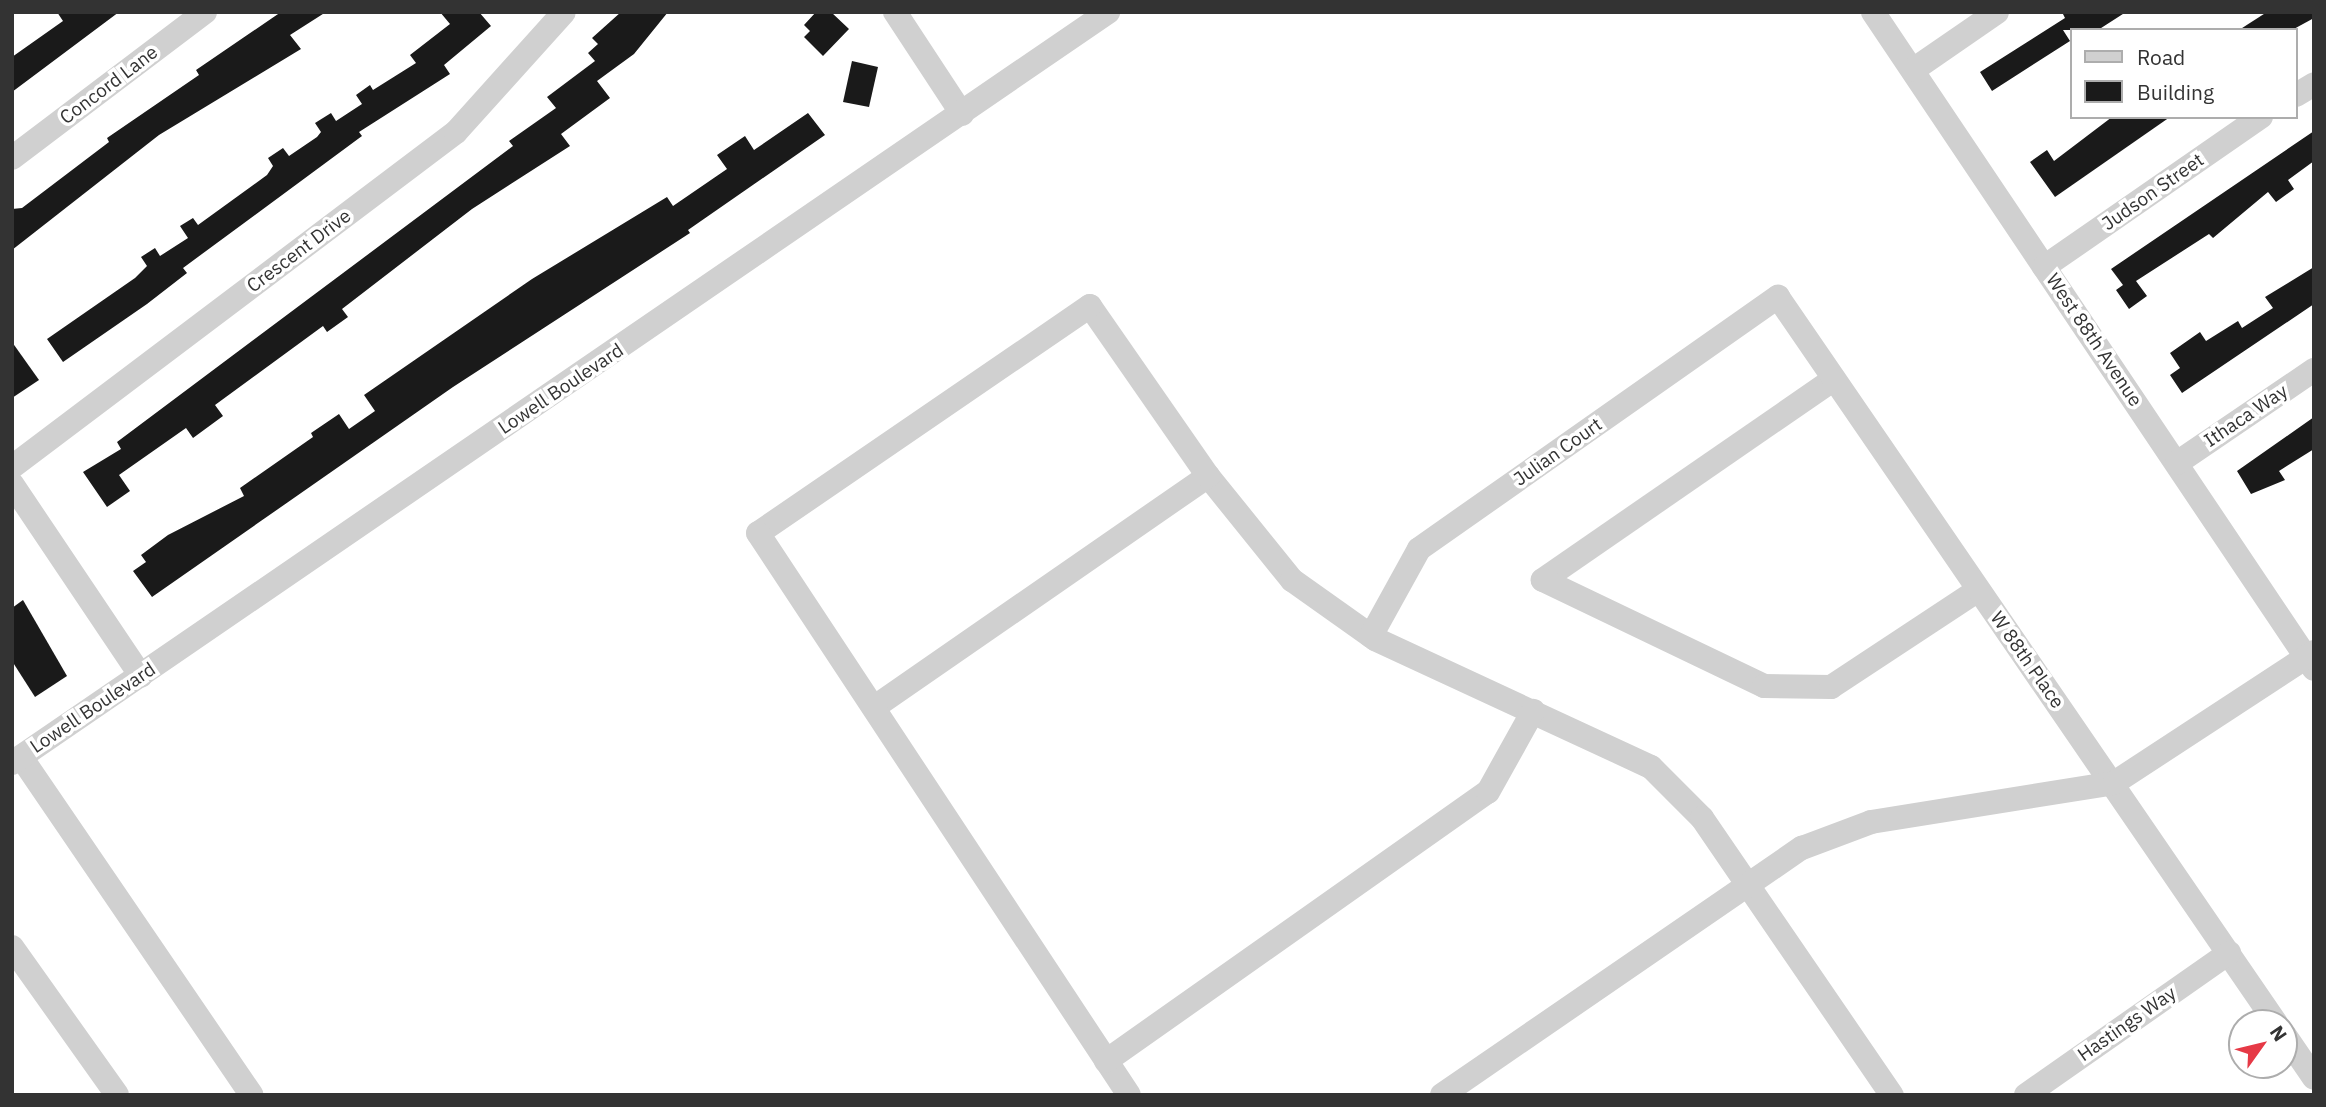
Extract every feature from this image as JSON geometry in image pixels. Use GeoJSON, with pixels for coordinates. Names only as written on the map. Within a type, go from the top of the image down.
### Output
{"type":"FeatureCollection","features":[{"type":"Feature","properties":{"kind":"street","name":"Concord Lane"},"geometry":{"type":"LineString","coordinates":[[12,158],[205,12]]}},
{"type":"Feature","properties":{"kind":"street","name":"Crescent Drive"},"geometry":{"type":"LineString","coordinates":[[12,467],[456,132],[564,12]]}},
{"type":"Feature","properties":{"kind":"street"},"geometry":{"type":"LineString","coordinates":[[895,12],[962,114]]}},
{"type":"Feature","properties":{"kind":"street","name":"Lowell Boulevard"},"geometry":{"type":"LineString","coordinates":[[16,760],[1108,12]]}},
{"type":"Feature","properties":{"kind":"street","name":"West 88th Avenue"},"geometry":{"type":"LineString","coordinates":[[1873,12],[2311,660]]}},
{"type":"Feature","properties":{"kind":"street"},"geometry":{"type":"LineString","coordinates":[[1913,70],[1997,12]]}},
{"type":"Feature","properties":{"kind":"street"},"geometry":{"type":"LineString","coordinates":[[2298,94],[2314,84]]}},
{"type":"Feature","properties":{"kind":"street","name":"Judson Street"},"geometry":{"type":"LineString","coordinates":[[2044,267],[2258,119]]}},
{"type":"Feature","properties":{"kind":"street","name":"W 88th Place"},"geometry":{"type":"LineString","coordinates":[[1777,297],[2114,783],[2267,1009]]}},
{"type":"Feature","properties":{"kind":"street","name":"Julian Court"},"geometry":{"type":"LineString","coordinates":[[1371,636],[1419,549],[1777,297]]}},
{"type":"Feature","properties":{"kind":"street"},"geometry":{"type":"LineString","coordinates":[[1129,1095],[876,706],[758,533],[1090,306],[1209,476],[1292,580],[1371,636],[1651,767],[1702,818],[1892,1095]]}},
{"type":"Feature","properties":{"kind":"street","name":"Ithaca Way"},"geometry":{"type":"LineString","coordinates":[[2177,463],[2314,370]]}},
{"type":"Feature","properties":{"kind":"street"},"geometry":{"type":"LineString","coordinates":[[1834,379],[1543,580],[1764,686],[1831,687],[1978,590]]}},
{"type":"Feature","properties":{"kind":"street"},"geometry":{"type":"LineString","coordinates":[[876,706],[1209,476]]}},
{"type":"Feature","properties":{"kind":"street"},"geometry":{"type":"LineString","coordinates":[[12,484],[141,676]]}},
{"type":"Feature","properties":{"kind":"street"},"geometry":{"type":"LineString","coordinates":[[1442,1095],[1802,848],[1871,822],[2114,783],[2311,660]]}},
{"type":"Feature","properties":{"kind":"street"},"geometry":{"type":"LineString","coordinates":[[1106,1061],[1488,792],[1533,711]]}},
{"type":"Feature","properties":{"kind":"street"},"geometry":{"type":"LineString","coordinates":[[16,760],[250,1094]]}},
{"type":"Feature","properties":{"kind":"street"},"geometry":{"type":"LineString","coordinates":[[12,947],[117,1095]]}},
{"type":"Feature","properties":{"kind":"street","name":"Hastings Way"},"geometry":{"type":"LineString","coordinates":[[2026,1095],[2229,953]]}},
{"type":"Feature","properties":{"kind":"street"},"geometry":{"type":"LineString","coordinates":[[2298,1055],[2314,1078]]}},
{"type":"Feature","properties":{"kind":"building"},"geometry":{"type":"Polygon","coordinates":[[[57,12],[119,12],[12,92],[12,57],[63,21],[57,12]]]}},
{"type":"Feature","properties":{"kind":"building"},"geometry":{"type":"Polygon","coordinates":[[[281,12],[326,12],[290,35],[301,49],[159,135],[12,250],[12,209],[22,208],[109,142],[107,138],[199,75],[196,70],[281,12]]]}},
{"type":"Feature","properties":{"kind":"building"},"geometry":{"type":"Polygon","coordinates":[[[440,12],[479,12],[491,26],[444,65],[450,74],[359,132],[362,136],[183,268],[187,273],[63,362],[47,339],[135,278],[147,266],[141,257],[155,248],[160,256],[188,238],[180,226],[193,218],[198,225],[267,175],[273,166],[268,158],[283,148],[289,156],[321,132],[315,123],[331,113],[336,121],[362,104],[356,95],[370,85],[373,90],[416,63],[410,55],[450,24],[440,12]]]}},
{"type":"Feature","properties":{"kind":"building"},"geometry":{"type":"Polygon","coordinates":[[[621,12],[668,12],[634,54],[597,81],[610,98],[561,134],[570,146],[472,209],[342,309],[348,317],[327,332],[323,326],[215,405],[223,416],[193,438],[186,428],[119,475],[130,491],[107,507],[83,472],[121,449],[117,442],[513,146],[509,141],[556,108],[547,97],[595,61],[588,53],[598,44],[592,38],[621,12]]]}},
{"type":"Feature","properties":{"kind":"building"},"geometry":{"type":"Polygon","coordinates":[[[816,12],[831,12],[849,29],[823,56],[804,37],[810,31],[804,25],[816,12]]]}},
{"type":"Feature","properties":{"kind":"building"},"geometry":{"type":"Polygon","coordinates":[[[2062,12],[2126,12],[2101,28],[2063,30],[2070,41],[1992,91],[1980,72],[2065,18],[2062,12]]]}},
{"type":"Feature","properties":{"kind":"building"},"geometry":{"type":"Polygon","coordinates":[[[2267,12],[2314,12],[2314,18],[2296,28],[2242,28],[2267,12]]]}},
{"type":"Feature","properties":{"kind":"building"},"geometry":{"type":"Polygon","coordinates":[[[852,61],[878,67],[869,107],[843,102],[852,61]]]}},
{"type":"Feature","properties":{"kind":"building"},"geometry":{"type":"Polygon","coordinates":[[[808,113],[825,135],[688,230],[690,233],[453,387],[152,597],[133,571],[146,562],[141,555],[168,535],[244,496],[240,488],[313,437],[311,433],[339,414],[349,429],[375,411],[364,395],[532,279],[667,197],[673,206],[727,169],[717,155],[745,136],[754,150],[808,113]]]}},
{"type":"Feature","properties":{"kind":"building"},"geometry":{"type":"Polygon","coordinates":[[[2109,119],[2167,119],[2055,197],[2030,162],[2047,150],[2054,161],[2109,119]]]}},
{"type":"Feature","properties":{"kind":"building"},"geometry":{"type":"Polygon","coordinates":[[[2314,131],[2314,161],[2288,180],[2294,189],[2276,202],[2268,192],[2213,238],[2209,234],[2136,281],[2147,296],[2129,309],[2116,290],[2123,285],[2111,269],[2314,131]]]}},
{"type":"Feature","properties":{"kind":"building"},"geometry":{"type":"Polygon","coordinates":[[[2314,267],[2314,304],[2182,393],[2170,375],[2180,368],[2170,353],[2200,332],[2206,341],[2238,321],[2242,328],[2273,308],[2265,297],[2314,267]]]}},
{"type":"Feature","properties":{"kind":"building"},"geometry":{"type":"Polygon","coordinates":[[[12,342],[39,380],[12,398],[12,342]]]}},
{"type":"Feature","properties":{"kind":"building"},"geometry":{"type":"Polygon","coordinates":[[[2314,417],[2314,449],[2279,471],[2285,480],[2251,494],[2237,471],[2314,417]]]}},
{"type":"Feature","properties":{"kind":"building"},"geometry":{"type":"Polygon","coordinates":[[[23,600],[67,676],[35,697],[12,661],[12,608],[23,600]]]}}]}
